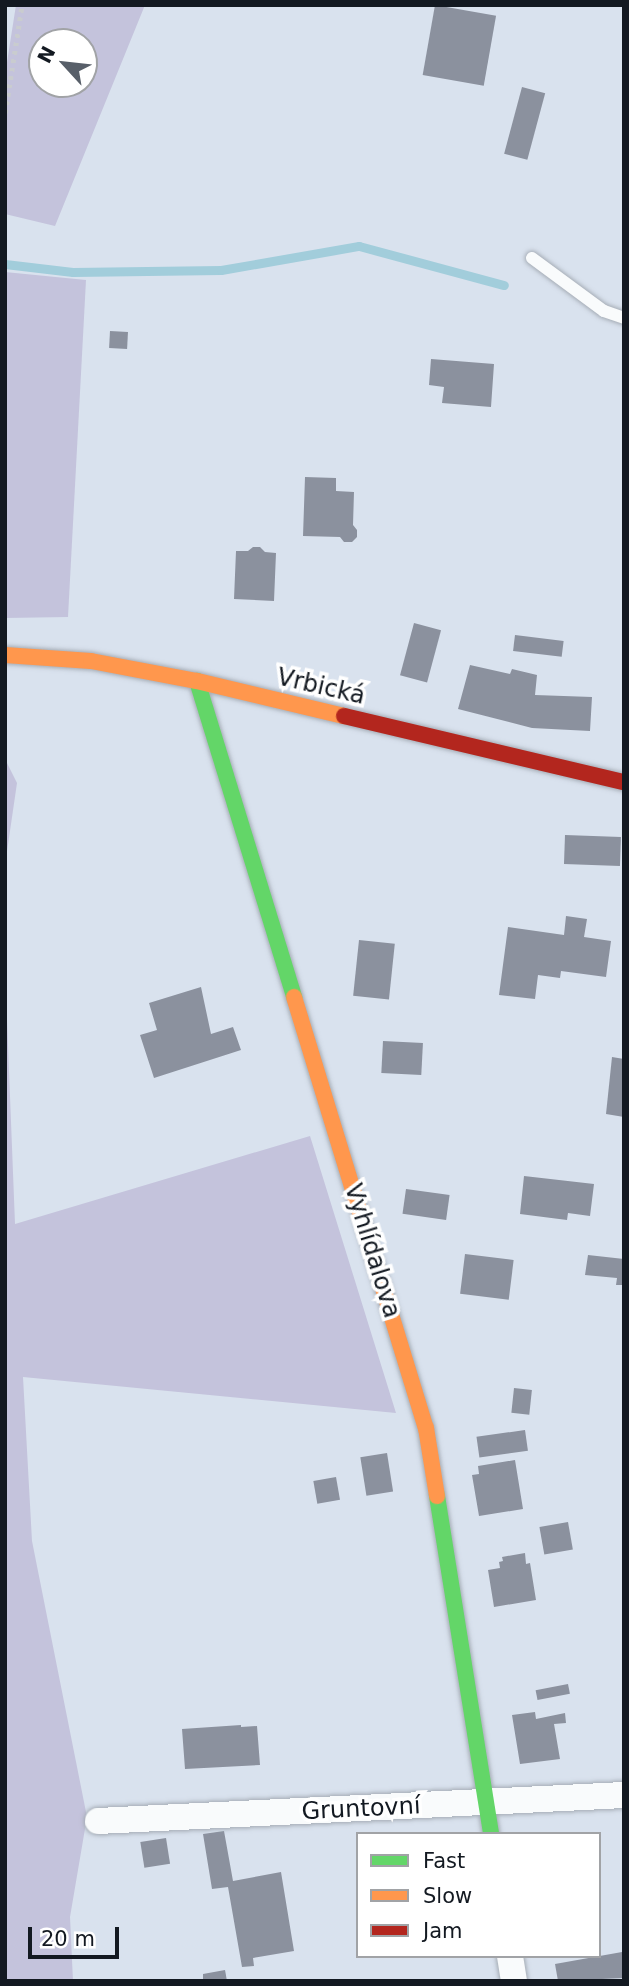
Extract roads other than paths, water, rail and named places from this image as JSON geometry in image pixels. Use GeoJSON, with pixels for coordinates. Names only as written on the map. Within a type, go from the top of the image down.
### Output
{"type":"FeatureCollection","features":[{"type":"Feature","properties":{"kind":"street","name":"Vrbická"},"geometry":{"type":"LineString","coordinates":[[5,655],[91,661],[197,681],[624,782]]}},
{"type":"Feature","properties":{"kind":"street","name":"Vyhlídalova"},"geometry":{"type":"LineString","coordinates":[[197,681],[426,1428],[491,1832]]}},
{"type":"Feature","properties":{"kind":"street","name":"Gruntovní"},"geometry":{"type":"LineString","coordinates":[[99,1821],[624,1794]]}},
{"type":"Feature","properties":{"kind":"street"},"geometry":{"type":"LineString","coordinates":[[510,1958],[514,1981]]}},
{"type":"Feature","properties":{"kind":"lane"},"geometry":{"type":"LineString","coordinates":[[532,258],[604,311],[624,318]]}},
{"type":"Feature","properties":{"kind":"waterway"},"geometry":{"type":"LineString","coordinates":[[5,264],[73,272],[221,270],[359,246],[504,285]]}}]}
